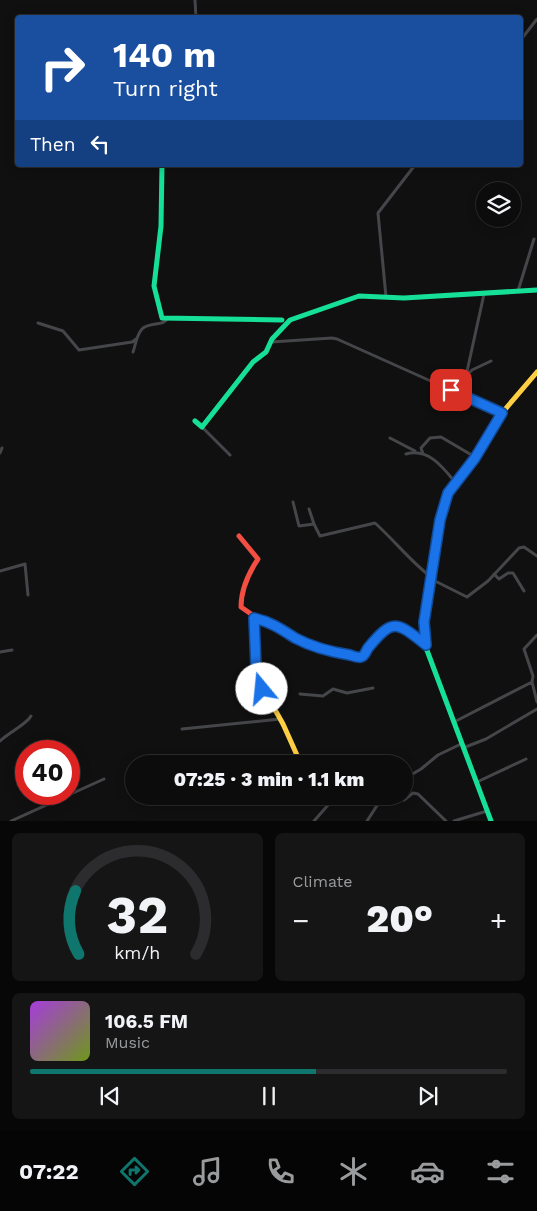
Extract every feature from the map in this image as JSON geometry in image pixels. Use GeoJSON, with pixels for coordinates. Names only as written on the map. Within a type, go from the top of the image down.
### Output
{"type":"FeatureCollection","features":[{"type":"Feature","properties":{"kind":"street"},"geometry":{"type":"LineString","coordinates":[[195,0],[196,15]]}},
{"type":"Feature","properties":{"kind":"street"},"geometry":{"type":"LineString","coordinates":[[523,37],[537,19]]}},
{"type":"Feature","properties":{"kind":"street"},"geometry":{"type":"LineString","coordinates":[[162,167],[160,234],[152,281],[154,300],[162,318],[282,320]]}},
{"type":"Feature","properties":{"kind":"street"},"geometry":{"type":"LineString","coordinates":[[386,297],[378,213],[413,167]]}},
{"type":"Feature","properties":{"kind":"street"},"geometry":{"type":"LineString","coordinates":[[518,291],[534,239]]}},
{"type":"Feature","properties":{"kind":"street"},"geometry":{"type":"LineString","coordinates":[[202,427],[253,362],[266,352],[271,342],[290,320],[359,296],[404,298],[537,290]]}},
{"type":"Feature","properties":{"kind":"street"},"geometry":{"type":"LineString","coordinates":[[484,294],[466,376],[472,370],[491,361]]}},
{"type":"Feature","properties":{"kind":"street"},"geometry":{"type":"LineString","coordinates":[[38,323],[63,331],[79,350],[132,342],[146,326],[169,320],[167,319]]}},
{"type":"Feature","properties":{"kind":"street"},"geometry":{"type":"LineString","coordinates":[[271,342],[332,338],[502,413]]}},
{"type":"Feature","properties":{"kind":"street"},"geometry":{"type":"LineString","coordinates":[[133,352],[136,339]]}},
{"type":"Feature","properties":{"kind":"street"},"geometry":{"type":"LineString","coordinates":[[491,821],[426,645],[424,622],[440,520],[448,493],[475,458],[502,413],[536,375]]}},
{"type":"Feature","properties":{"kind":"street"},"geometry":{"type":"LineString","coordinates":[[195,421],[230,455]]}},
{"type":"Feature","properties":{"kind":"street"},"geometry":{"type":"LineString","coordinates":[[423,454],[421,448],[430,438],[441,437],[475,458]]}},
{"type":"Feature","properties":{"kind":"street"},"geometry":{"type":"LineString","coordinates":[[390,438],[438,462],[455,482]]}},
{"type":"Feature","properties":{"kind":"street"},"geometry":{"type":"LineString","coordinates":[[0,453],[2,448]]}},
{"type":"Feature","properties":{"kind":"street"},"geometry":{"type":"LineString","coordinates":[[406,454],[416,452]]}},
{"type":"Feature","properties":{"kind":"street"},"geometry":{"type":"LineString","coordinates":[[293,502],[299,526],[314,524]]}},
{"type":"Feature","properties":{"kind":"street"},"geometry":{"type":"LineString","coordinates":[[309,509],[319,535],[322,536],[375,523],[417,567],[431,578],[467,597],[494,574],[518,548],[524,547],[537,556]]}},
{"type":"Feature","properties":{"kind":"street"},"geometry":{"type":"LineString","coordinates":[[240,536],[258,559],[247,574],[241,600],[241,607],[252,612],[254,618],[256,667],[262,689],[280,719],[297,755]]}},
{"type":"Feature","properties":{"kind":"street"},"geometry":{"type":"LineString","coordinates":[[0,571],[23,564],[27,565],[28,595]]}},
{"type":"Feature","properties":{"kind":"street"},"geometry":{"type":"LineString","coordinates":[[494,574],[499,580],[508,573],[513,573],[524,591]]}},
{"type":"Feature","properties":{"kind":"street"},"geometry":{"type":"LineString","coordinates":[[254,618],[269,621],[294,637],[320,649],[358,657],[365,654],[380,632],[389,626],[398,626],[407,630],[426,645]]}},
{"type":"Feature","properties":{"kind":"street"},"geometry":{"type":"LineString","coordinates":[[537,635],[526,646],[523,654],[533,676],[532,682],[537,702]]}},
{"type":"Feature","properties":{"kind":"street"},"geometry":{"type":"LineString","coordinates":[[0,652],[12,650]]}},
{"type":"Feature","properties":{"kind":"street"},"geometry":{"type":"LineString","coordinates":[[533,676],[537,673]]}},
{"type":"Feature","properties":{"kind":"street"},"geometry":{"type":"LineString","coordinates":[[454,722],[532,682]]}},
{"type":"Feature","properties":{"kind":"street"},"geometry":{"type":"LineString","coordinates":[[300,694],[323,696],[333,689],[347,693],[372,688]]}},
{"type":"Feature","properties":{"kind":"street"},"geometry":{"type":"LineString","coordinates":[[413,774],[438,755],[486,739],[537,709]]}},
{"type":"Feature","properties":{"kind":"street"},"geometry":{"type":"LineString","coordinates":[[0,740],[15,728],[30,720],[31,716]]}},
{"type":"Feature","properties":{"kind":"street"},"geometry":{"type":"LineString","coordinates":[[182,729],[280,719]]}},
{"type":"Feature","properties":{"kind":"street"},"geometry":{"type":"LineString","coordinates":[[477,782],[526,759]]}},
{"type":"Feature","properties":{"kind":"street"},"geometry":{"type":"LineString","coordinates":[[11,821],[104,779]]}},
{"type":"Feature","properties":{"kind":"street"},"geometry":{"type":"LineString","coordinates":[[413,794],[418,794],[446,821]]}},
{"type":"Feature","properties":{"kind":"street"},"geometry":{"type":"LineString","coordinates":[[314,821],[328,805]]}},
{"type":"Feature","properties":{"kind":"street"},"geometry":{"type":"LineString","coordinates":[[367,821],[377,805]]}},
{"type":"Feature","properties":{"kind":"street"},"geometry":{"type":"LineString","coordinates":[[454,821],[487,811]]}},
{"type":"Feature","properties":{"kind":"traffic: fast"},"geometry":{"type":"LineString","coordinates":[[162,167],[161,226],[154,286],[162,318],[282,320]]}},
{"type":"Feature","properties":{"kind":"traffic: fast"},"geometry":{"type":"LineString","coordinates":[[195,421],[202,427],[253,362],[266,352],[272,339],[290,320],[359,296],[404,298],[537,290]]}},
{"type":"Feature","properties":{"kind":"traffic: fast"},"geometry":{"type":"LineString","coordinates":[[477,455],[449,492],[439,522],[431,567],[426,612],[425,645],[491,821]]}},
{"type":"Feature","properties":{"kind":"traffic: slow"},"geometry":{"type":"LineString","coordinates":[[477,455],[502,413],[537,372]]}},
{"type":"Feature","properties":{"kind":"traffic: slow"},"geometry":{"type":"LineString","coordinates":[[255,647],[257,670],[263,688],[283,724],[297,755]]}},
{"type":"Feature","properties":{"kind":"traffic: jam"},"geometry":{"type":"LineString","coordinates":[[239,536],[258,559],[246,582],[242,594],[241,607],[254,616],[255,647]]}},
{"type":"Feature","properties":{"kind":"route"},"geometry":{"type":"LineString","coordinates":[[262,689],[256,667],[253,640],[254,618],[269,621],[312,646],[358,657],[365,654],[375,643],[380,632],[389,626],[398,626],[407,630],[426,645],[424,622],[440,520],[448,493],[475,458],[502,413],[486,404],[451,390]]}}]}
